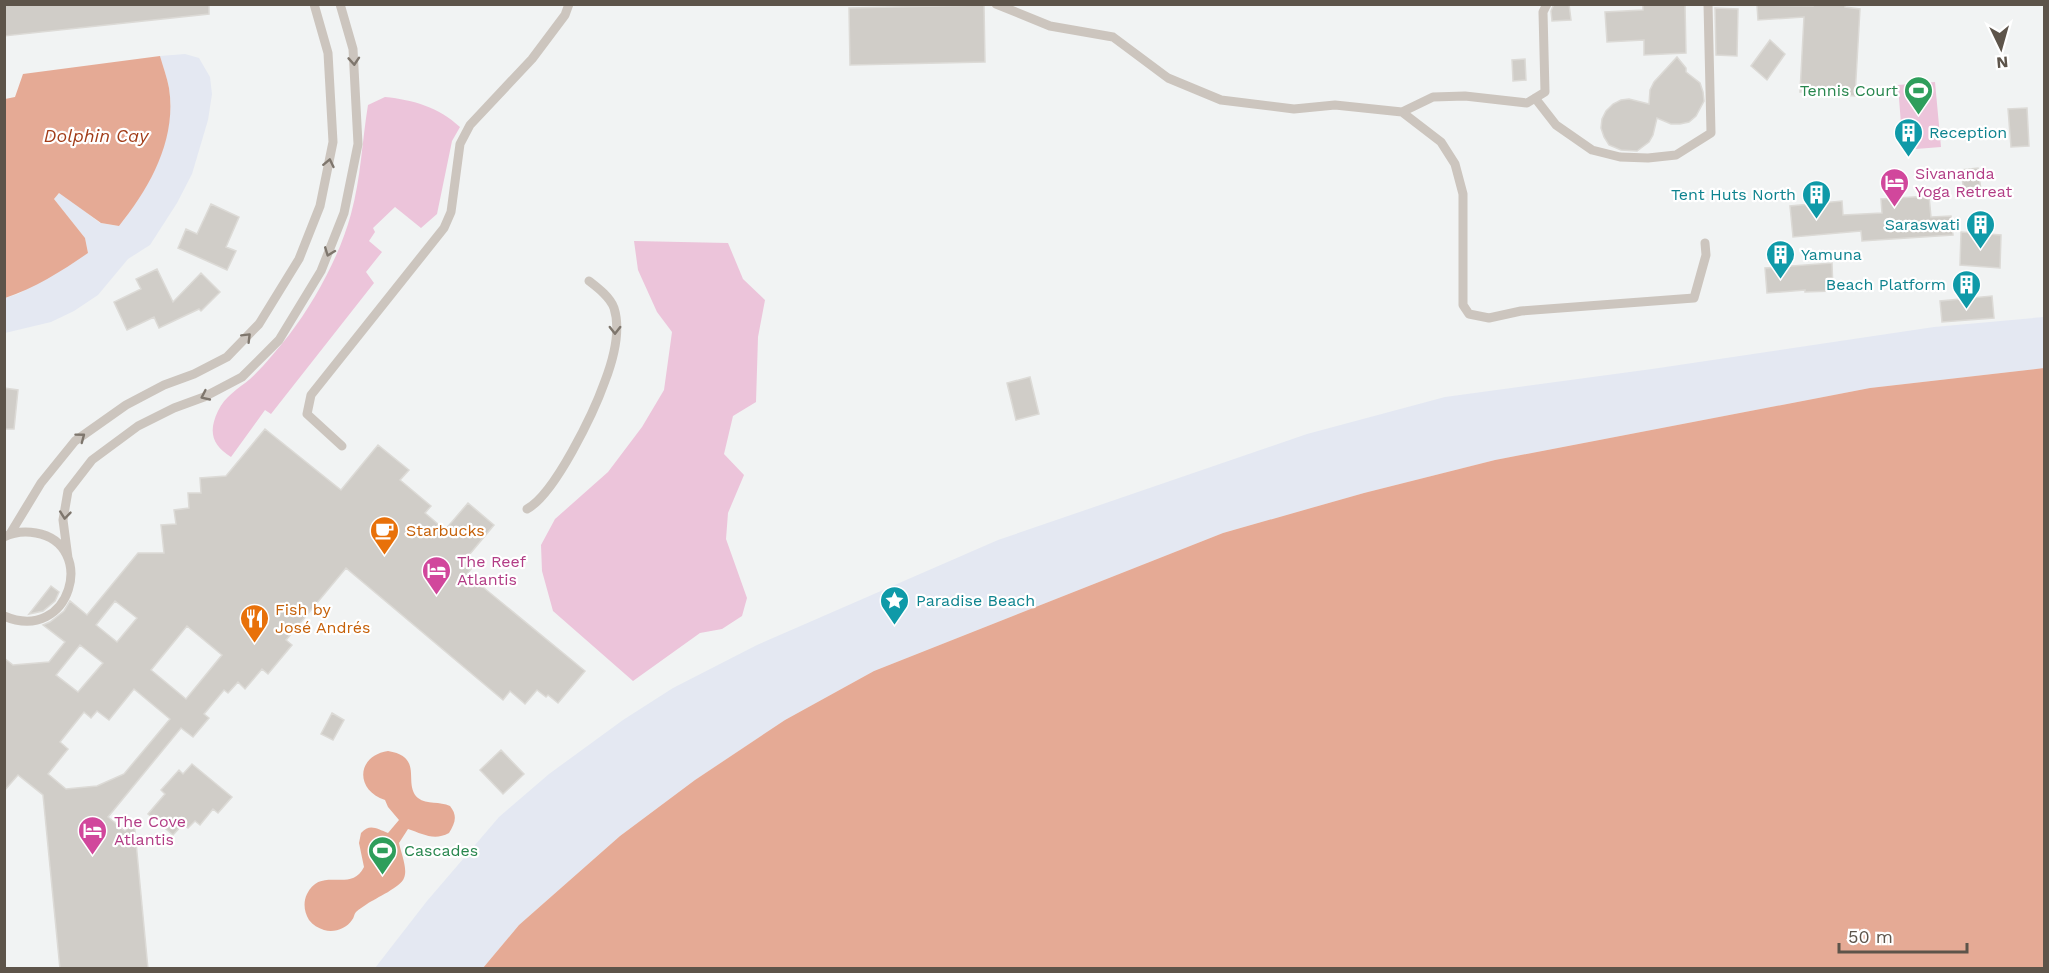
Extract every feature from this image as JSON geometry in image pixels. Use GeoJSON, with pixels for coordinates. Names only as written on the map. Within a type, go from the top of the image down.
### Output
{"type":"FeatureCollection","features":[{"type":"Feature","properties":{"kind":"lane"},"geometry":{"type":"LineString","coordinates":[[7,536],[41,483],[75,441],[126,405],[227,357],[260,324],[299,260],[320,206],[333,142],[328,53],[314,4]]}},
{"type":"Feature","properties":{"kind":"lane"},"geometry":{"type":"LineString","coordinates":[[4,616],[16,621],[32,622],[48,617],[60,607],[69,594],[72,573],[63,520],[68,491],[92,460],[138,426],[174,408],[204,397],[242,377],[279,340],[321,271],[344,213],[358,144],[353,49],[340,4]]}},
{"type":"Feature","properties":{"kind":"lane"},"geometry":{"type":"LineString","coordinates":[[342,446],[307,414],[311,395],[444,228],[451,212],[460,144],[470,125],[532,59],[565,15],[568,4]]}},
{"type":"Feature","properties":{"kind":"lane"},"geometry":{"type":"LineString","coordinates":[[996,4],[1050,26],[1113,37],[1168,78],[1221,100],[1294,109],[1335,105],[1402,112],[1441,142],[1455,164],[1463,194],[1463,304],[1469,314],[1490,318],[1521,311],[1694,298],[1706,255],[1705,243]]}},
{"type":"Feature","properties":{"kind":"lane"},"geometry":{"type":"LineString","coordinates":[[1402,112],[1433,97],[1465,96],[1527,103],[1545,92],[1543,12],[1547,4]]}},
{"type":"Feature","properties":{"kind":"lane"},"geometry":{"type":"LineString","coordinates":[[1535,98],[1556,125],[1592,150],[1620,157],[1648,158],[1676,154],[1711,133],[1708,4]]}},
{"type":"Feature","properties":{"kind":"lane"},"geometry":{"type":"LineString","coordinates":[[527,509],[535,505],[562,468],[586,424],[605,381],[612,358],[616,331],[613,307],[602,291],[590,281]]}},
{"type":"Feature","properties":{"kind":"lane"},"geometry":{"type":"LineString","coordinates":[[7,536],[27,531],[41,534],[55,541],[68,558]]}},
{"type":"Feature","properties":{"kind":"shaded area","name":"Tennis Court"},"geometry":{"type":"Polygon","coordinates":[[[1935,82],[1941,147],[1903,150],[1898,85],[1935,82]]]}},
{"type":"Feature","properties":{"kind":"shaded area"},"geometry":{"type":"Polygon","coordinates":[[[385,97],[425,106],[443,114],[460,127],[452,141],[437,214],[421,228],[395,207],[373,228],[375,232],[369,241],[382,252],[366,272],[374,283],[271,414],[265,410],[231,457],[220,448],[214,437],[213,425],[218,411],[228,397],[255,374],[284,341],[299,322],[326,277],[346,230],[354,200],[368,105],[385,97]]]}},
{"type":"Feature","properties":{"kind":"shaded area"},"geometry":{"type":"Polygon","coordinates":[[[634,241],[728,243],[743,279],[765,300],[758,337],[756,402],[733,416],[724,454],[744,475],[728,513],[726,539],[747,598],[742,616],[722,629],[700,633],[633,681],[553,611],[542,571],[541,545],[555,519],[608,472],[642,427],[664,390],[672,332],[657,312],[638,270],[634,241]]]}},
{"type":"Feature","properties":{"kind":"sand"},"geometry":{"type":"Polygon","coordinates":[[[185,54],[199,58],[210,77],[212,94],[208,120],[192,174],[177,203],[150,245],[128,259],[98,295],[74,311],[51,322],[5,333],[5,298],[18,294],[88,253],[85,238],[54,199],[60,192],[100,223],[119,226],[130,212],[158,162],[169,125],[169,88],[160,56],[185,54]]]}},
{"type":"Feature","properties":{"kind":"sand","name":"Paradise Beach"},"geometry":{"type":"Polygon","coordinates":[[[2044,317],[2044,368],[1870,388],[1495,460],[1364,493],[1223,533],[874,671],[785,720],[695,780],[620,836],[519,925],[483,968],[375,968],[427,901],[499,817],[549,774],[623,720],[673,688],[757,645],[998,540],[1307,434],[1445,397],[1934,327],[2044,317]]]}},
{"type":"Feature","properties":{"kind":"water","name":"Dolphin Cay"},"geometry":{"type":"Polygon","coordinates":[[[160,56],[169,88],[169,126],[159,162],[141,196],[119,226],[101,223],[59,193],[54,199],[85,238],[88,253],[48,278],[5,298],[5,99],[15,97],[23,74],[160,56]]]}},
{"type":"Feature","properties":{"kind":"water"},"geometry":{"type":"Polygon","coordinates":[[[2044,368],[2044,968],[483,968],[519,925],[620,836],[695,780],[785,720],[874,671],[1223,533],[1364,493],[1495,460],[1870,388],[2044,368]]]}},
{"type":"Feature","properties":{"kind":"water"},"geometry":{"type":"Polygon","coordinates":[[[388,751],[399,754],[410,765],[412,786],[418,798],[425,802],[450,806],[455,816],[454,823],[449,833],[438,836],[428,836],[408,829],[399,843],[405,870],[402,881],[355,913],[353,919],[340,930],[322,929],[307,917],[305,904],[307,894],[320,881],[352,879],[358,875],[364,867],[359,843],[361,833],[371,828],[388,833],[399,820],[385,800],[368,789],[364,781],[365,766],[370,759],[388,751]]]}},
{"type":"Feature","properties":{"kind":"building"},"geometry":{"type":"Polygon","coordinates":[[[4,4],[209,4],[209,14],[4,36],[4,4]]]}},
{"type":"Feature","properties":{"kind":"building"},"geometry":{"type":"Polygon","coordinates":[[[1554,4],[1569,4],[1571,20],[1552,21],[1551,11],[1554,4]]]}},
{"type":"Feature","properties":{"kind":"building"},"geometry":{"type":"Polygon","coordinates":[[[1643,4],[1685,4],[1686,53],[1644,55],[1644,40],[1607,42],[1605,12],[1643,10],[1643,4]]]}},
{"type":"Feature","properties":{"kind":"building"},"geometry":{"type":"Polygon","coordinates":[[[1813,4],[1845,4],[1845,7],[1860,9],[1855,96],[1800,92],[1804,17],[1758,20],[1757,5],[1813,6],[1813,4]]]}},
{"type":"Feature","properties":{"kind":"building"},"geometry":{"type":"Polygon","coordinates":[[[984,5],[985,62],[850,65],[849,8],[984,5]]]}},
{"type":"Feature","properties":{"kind":"building"},"geometry":{"type":"Polygon","coordinates":[[[1715,8],[1738,9],[1737,56],[1716,55],[1715,8]]]}},
{"type":"Feature","properties":{"kind":"building"},"geometry":{"type":"Polygon","coordinates":[[[1770,40],[1785,54],[1767,80],[1751,66],[1770,40]]]}},
{"type":"Feature","properties":{"kind":"building"},"geometry":{"type":"Polygon","coordinates":[[[1677,57],[1686,68],[1686,72],[1700,83],[1703,92],[1704,101],[1696,116],[1689,122],[1680,124],[1671,124],[1657,118],[1649,142],[1637,151],[1621,150],[1609,145],[1601,128],[1606,111],[1621,100],[1629,99],[1649,104],[1650,90],[1654,82],[1677,57]]]}},
{"type":"Feature","properties":{"kind":"building"},"geometry":{"type":"Polygon","coordinates":[[[1525,59],[1526,80],[1513,81],[1512,60],[1525,59]]]}},
{"type":"Feature","properties":{"kind":"building"},"geometry":{"type":"Polygon","coordinates":[[[2027,108],[2029,146],[2011,147],[2008,109],[2027,108]]]}},
{"type":"Feature","properties":{"kind":"building"},"geometry":{"type":"Polygon","coordinates":[[[1978,168],[1981,190],[1964,192],[1961,170],[1978,168]]]}},
{"type":"Feature","properties":{"kind":"building"},"geometry":{"type":"Polygon","coordinates":[[[1929,196],[1931,217],[1951,216],[1953,235],[1862,241],[1861,231],[1793,237],[1790,206],[1842,201],[1843,215],[1882,213],[1881,199],[1929,196]]]}},
{"type":"Feature","properties":{"kind":"building"},"geometry":{"type":"Polygon","coordinates":[[[211,204],[239,217],[226,247],[236,251],[227,270],[178,248],[186,229],[197,234],[211,204]]]}},
{"type":"Feature","properties":{"kind":"building","name":"Saraswati"},"geometry":{"type":"Polygon","coordinates":[[[1961,232],[2001,235],[2000,268],[1960,265],[1961,232]]]}},
{"type":"Feature","properties":{"kind":"building"},"geometry":{"type":"Polygon","coordinates":[[[1832,263],[1833,291],[1805,292],[1805,290],[1767,293],[1765,268],[1832,263]]]}},
{"type":"Feature","properties":{"kind":"building"},"geometry":{"type":"Polygon","coordinates":[[[157,269],[173,302],[201,273],[220,292],[201,311],[199,309],[159,328],[154,317],[127,330],[114,302],[141,289],[136,279],[157,269]]]}},
{"type":"Feature","properties":{"kind":"building","name":"Beach Platform"},"geometry":{"type":"Polygon","coordinates":[[[1992,296],[1994,318],[1942,322],[1940,301],[1992,296]]]}},
{"type":"Feature","properties":{"kind":"building"},"geometry":{"type":"Polygon","coordinates":[[[1030,377],[1039,414],[1016,420],[1007,383],[1030,377]]]}},
{"type":"Feature","properties":{"kind":"building"},"geometry":{"type":"Polygon","coordinates":[[[4,388],[18,390],[14,429],[4,429],[4,388]]]}},
{"type":"Feature","properties":{"kind":"building"},"geometry":{"type":"Polygon","coordinates":[[[265,429],[341,490],[378,445],[409,470],[400,480],[431,506],[425,513],[445,530],[468,503],[494,525],[464,561],[472,568],[467,574],[585,671],[558,703],[537,690],[525,704],[510,691],[503,700],[346,568],[286,640],[292,645],[268,674],[262,669],[245,689],[238,682],[228,693],[224,690],[204,714],[209,718],[193,737],[181,728],[108,817],[125,831],[134,821],[148,969],[60,969],[43,795],[18,775],[4,791],[4,658],[13,665],[49,662],[65,642],[43,625],[64,611],[70,601],[87,615],[138,553],[164,553],[161,525],[176,524],[174,510],[189,508],[188,493],[201,493],[200,478],[226,476],[265,429]],[[115,601],[96,625],[117,642],[137,618],[115,601]],[[187,626],[151,670],[186,699],[222,655],[187,626]],[[80,645],[56,675],[78,692],[103,663],[80,645]],[[134,689],[109,720],[97,711],[91,718],[84,712],[60,742],[68,749],[48,774],[66,789],[97,786],[124,774],[170,719],[134,689]]]}},
{"type":"Feature","properties":{"kind":"building"},"geometry":{"type":"Polygon","coordinates":[[[51,586],[59,592],[55,601],[43,611],[29,614],[51,586]]]}},
{"type":"Feature","properties":{"kind":"building"},"geometry":{"type":"Polygon","coordinates":[[[332,713],[344,720],[333,740],[321,734],[332,713]]]}},
{"type":"Feature","properties":{"kind":"building"},"geometry":{"type":"Polygon","coordinates":[[[501,750],[524,774],[503,794],[480,770],[501,750]]]}},
{"type":"Feature","properties":{"kind":"building"},"geometry":{"type":"Polygon","coordinates":[[[192,764],[232,797],[218,813],[213,809],[200,825],[195,821],[188,828],[183,824],[173,835],[148,814],[165,794],[161,790],[179,770],[183,774],[192,764]]]}},
{"type":"Feature","properties":{"kind":"place","name":"Tennis Court"},"geometry":{"type":"Point","coordinates":[1919,116]}},
{"type":"Feature","properties":{"kind":"place","name":"Reception"},"geometry":{"type":"Point","coordinates":[1908,158]}},
{"type":"Feature","properties":{"kind":"place","name":"Sivananda Yoga Retreat"},"geometry":{"type":"Point","coordinates":[1894,208]}},
{"type":"Feature","properties":{"kind":"place","name":"Tent Huts North"},"geometry":{"type":"Point","coordinates":[1817,220]}},
{"type":"Feature","properties":{"kind":"place","name":"Saraswati"},"geometry":{"type":"Point","coordinates":[1981,250]}},
{"type":"Feature","properties":{"kind":"place","name":"Yamuna"},"geometry":{"type":"Point","coordinates":[1780,280]}},
{"type":"Feature","properties":{"kind":"place","name":"Beach Platform"},"geometry":{"type":"Point","coordinates":[1967,310]}},
{"type":"Feature","properties":{"kind":"place","name":"Starbucks"},"geometry":{"type":"Point","coordinates":[385,556]}},
{"type":"Feature","properties":{"kind":"place","name":"The Reef Atlantis"},"geometry":{"type":"Point","coordinates":[436,596]}},
{"type":"Feature","properties":{"kind":"place","name":"Paradise Beach"},"geometry":{"type":"Point","coordinates":[895,626]}},
{"type":"Feature","properties":{"kind":"place","name":"Fish by José Andrés"},"geometry":{"type":"Point","coordinates":[254,644]}},
{"type":"Feature","properties":{"kind":"place","name":"The Cove Atlantis"},"geometry":{"type":"Point","coordinates":[93,856]}},
{"type":"Feature","properties":{"kind":"place","name":"Cascades"},"geometry":{"type":"Point","coordinates":[383,876]}}]}
